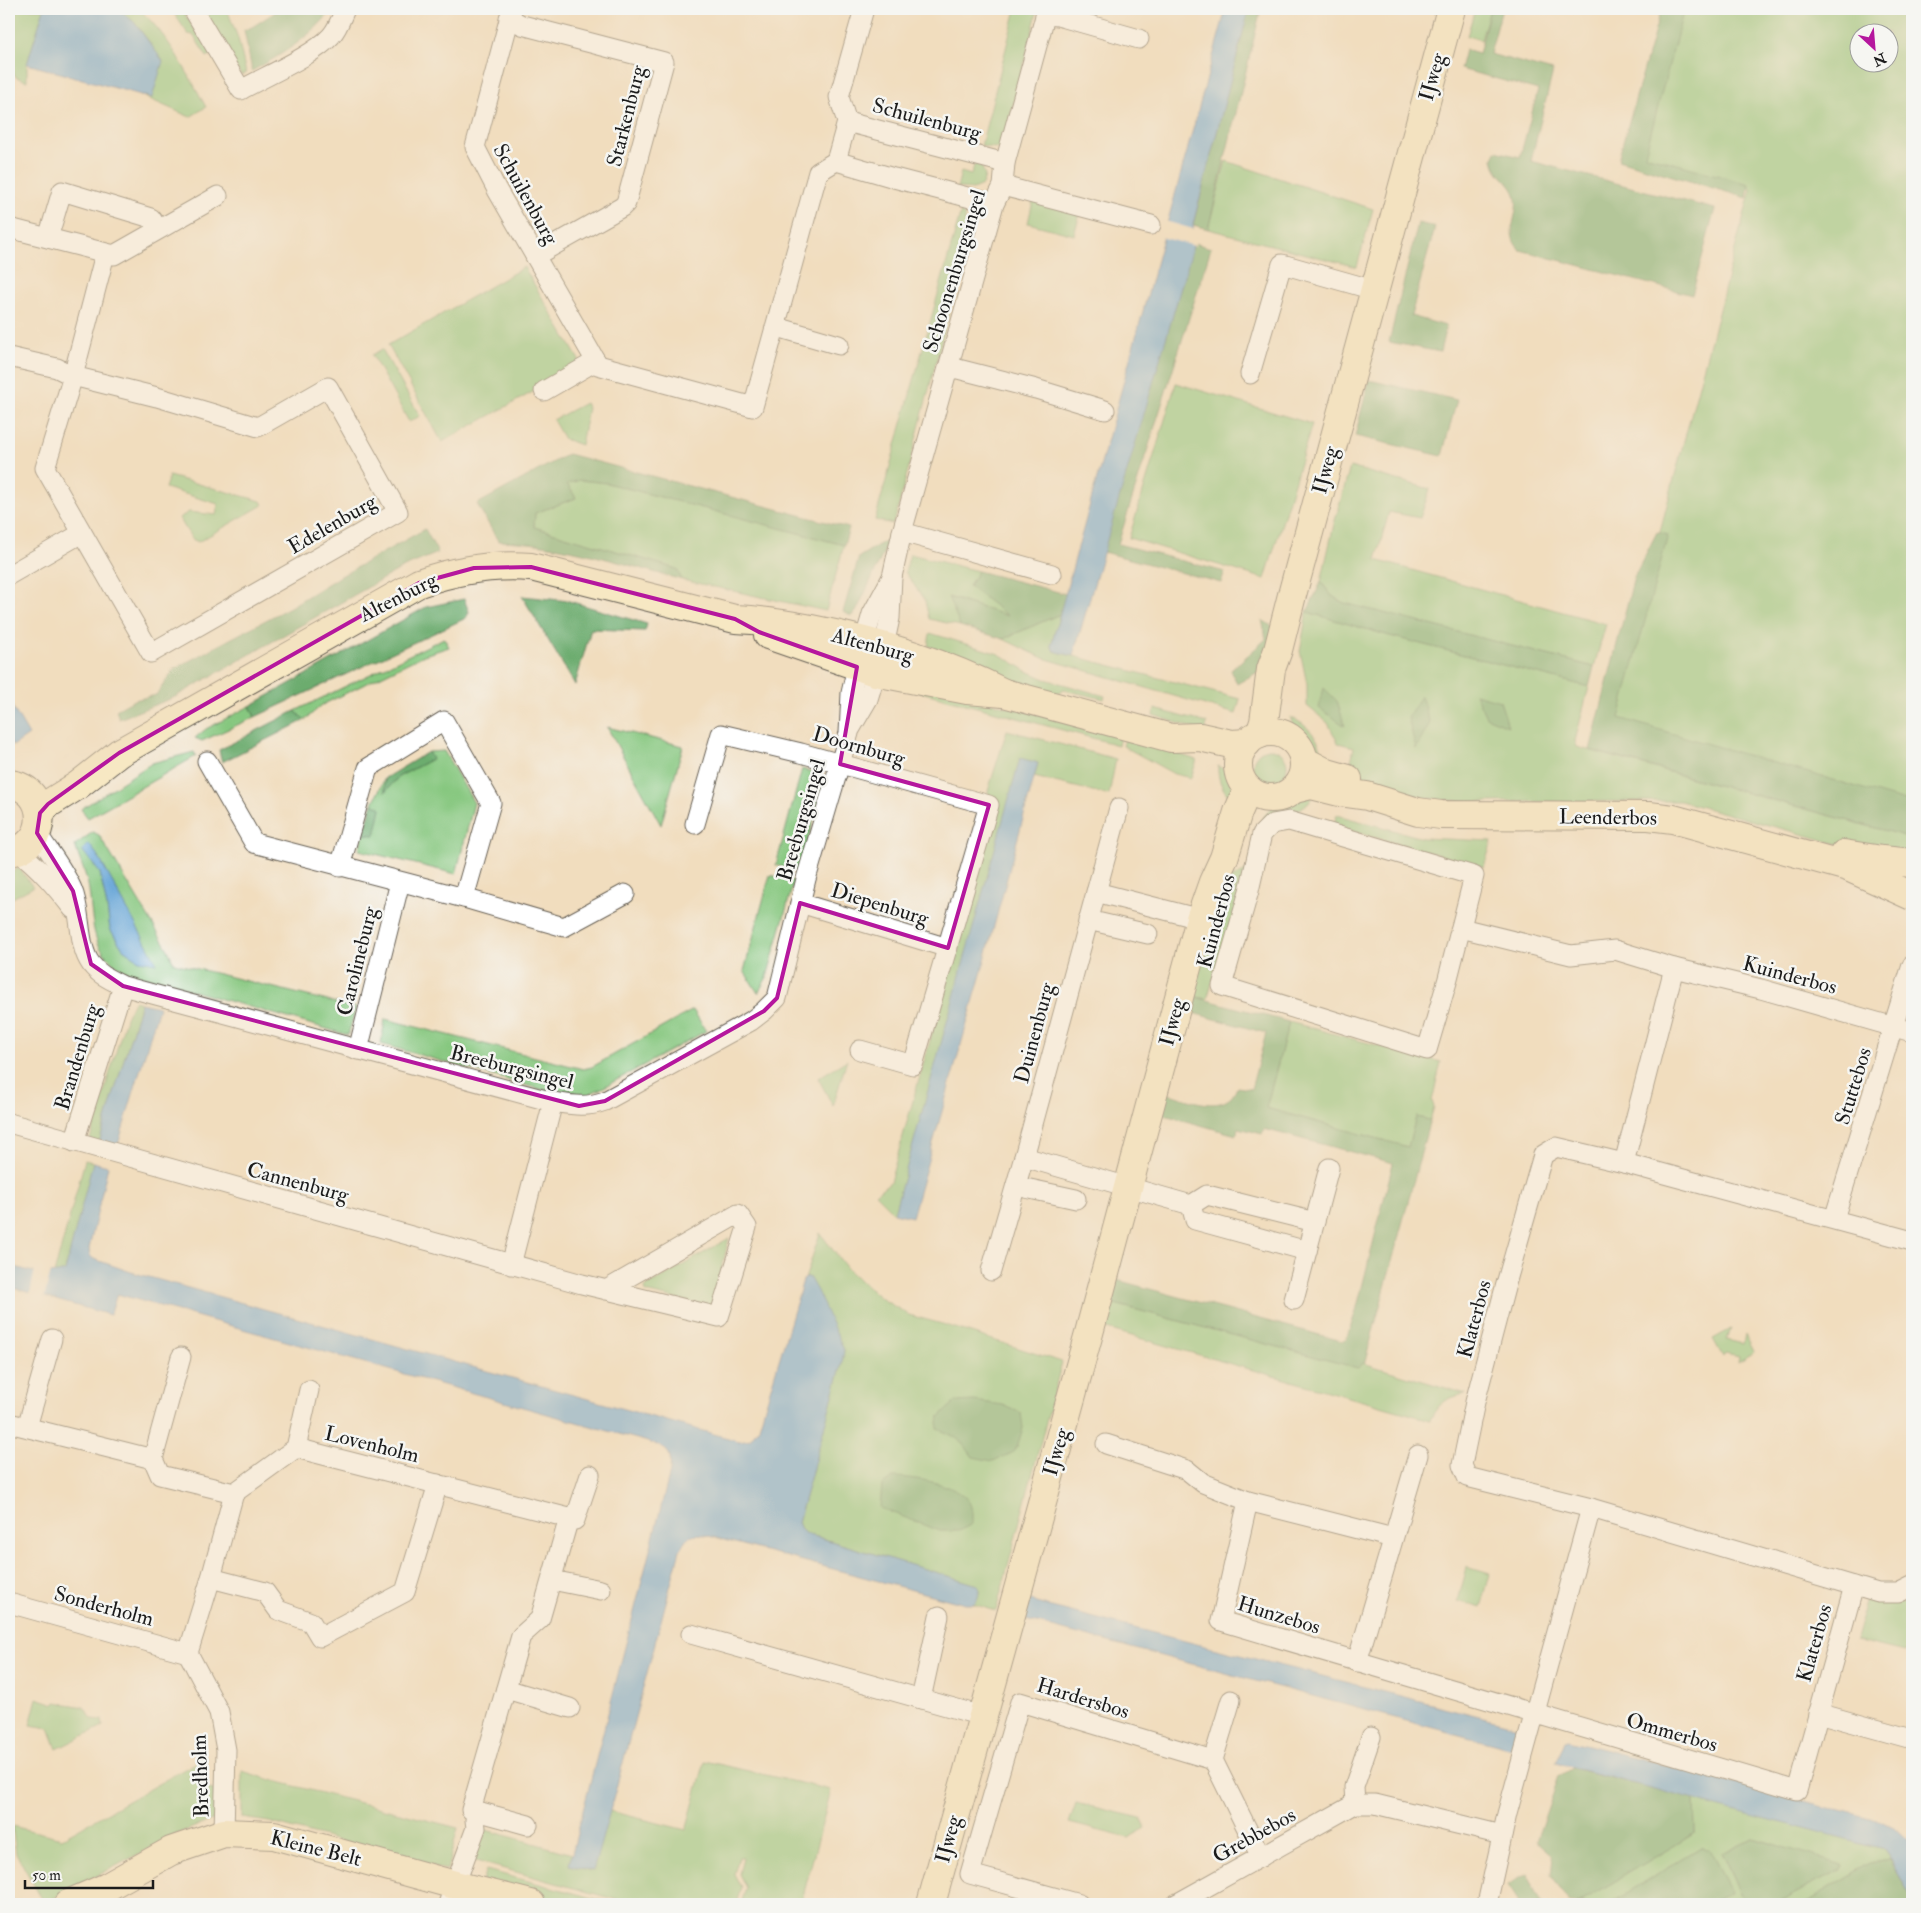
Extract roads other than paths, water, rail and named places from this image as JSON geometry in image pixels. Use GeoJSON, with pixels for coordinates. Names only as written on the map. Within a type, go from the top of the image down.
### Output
{"type":"FeatureCollection","features":[{"type":"Feature","properties":{"kind":"main road","name":"IJweg"},"geometry":{"type":"LineString","coordinates":[[931,1904],[1200,919],[1224,858],[1243,840],[1252,766],[1264,722],[1271,669],[1278,650],[1451,9]]}},
{"type":"Feature","properties":{"kind":"main road","name":"Altenburg"},"geometry":{"type":"LineString","coordinates":[[23,820],[77,786],[119,753],[419,583],[444,574],[474,568],[506,565],[531,567],[736,619],[761,620],[875,644],[971,676],[1004,692],[1171,738],[1192,752],[1228,762],[1252,766]]}},
{"type":"Feature","properties":{"kind":"main road","name":"Altenburg"},"geometry":{"type":"LineString","coordinates":[[736,619],[758,632],[866,669],[967,690],[1004,692]]}},
{"type":"Feature","properties":{"kind":"main road","name":"IJweg"},"geometry":{"type":"LineString","coordinates":[[1278,650],[1283,677],[1282,721],[1288,736]]}},
{"type":"Feature","properties":{"kind":"main road"},"geometry":{"type":"LineString","coordinates":[[1268,732],[1280,732],[1288,736],[1301,752],[1304,761],[1301,779],[1295,789],[1275,799],[1252,766],[1268,732]]}},
{"type":"Feature","properties":{"kind":"main road","name":"Leenderbos"},"geometry":{"type":"LineString","coordinates":[[1304,761],[1327,773],[1424,802],[1490,807],[1650,807],[1682,811],[1853,856],[1912,863]]}},
{"type":"Feature","properties":{"kind":"main road","name":"Leenderbos"},"geometry":{"type":"LineString","coordinates":[[1295,789],[1311,785],[1366,796],[1418,812],[1441,815],[1649,816],[1672,819],[1848,866],[1909,895]]}},
{"type":"Feature","properties":{"kind":"main road"},"geometry":{"type":"LineString","coordinates":[[1909,895],[1901,884],[1908,870],[1912,868]]}},
{"type":"Feature","properties":{"kind":"main road","name":"Kleine Belt"},"geometry":{"type":"LineString","coordinates":[[82,1904],[107,1887],[170,1851],[224,1833],[274,1835],[452,1895],[532,1904]]}},
{"type":"Feature","properties":{"kind":"main road","name":"Kleine Belt"},"geometry":{"type":"LineString","coordinates":[[68,1904],[107,1887]]}},
{"type":"Feature","properties":{"kind":"street"},"geometry":{"type":"LineString","coordinates":[[193,9],[241,90],[315,49],[331,36],[339,24],[345,9]]}},
{"type":"Feature","properties":{"kind":"street"},"geometry":{"type":"LineString","coordinates":[[847,122],[839,97],[864,9]]}},
{"type":"Feature","properties":{"kind":"street","name":"Schoonenburgsingel"},"geometry":{"type":"LineString","coordinates":[[866,669],[875,644],[890,618],[892,577],[902,532],[994,204],[1003,186],[1005,163],[1046,12],[1139,39]]}},
{"type":"Feature","properties":{"kind":"street","name":"Schuilenburg"},"geometry":{"type":"LineString","coordinates":[[511,14],[474,148],[596,361]]}},
{"type":"Feature","properties":{"kind":"street","name":"Starkenburg"},"geometry":{"type":"LineString","coordinates":[[511,14],[522,25],[664,62],[626,203],[535,256]]}},
{"type":"Feature","properties":{"kind":"street","name":"Schuilenburg"},"geometry":{"type":"LineString","coordinates":[[836,161],[847,122],[1005,163]]}},
{"type":"Feature","properties":{"kind":"street"},"geometry":{"type":"LineString","coordinates":[[544,391],[596,361],[598,365],[753,407],[777,327],[818,172],[836,161],[994,204]]}},
{"type":"Feature","properties":{"kind":"street","name":"Schoonenburgsingel"},"geometry":{"type":"LineString","coordinates":[[1003,186],[1151,225]]}},
{"type":"Feature","properties":{"kind":"street"},"geometry":{"type":"LineString","coordinates":[[48,238],[62,191],[151,218],[158,229]]}},
{"type":"Feature","properties":{"kind":"street"},"geometry":{"type":"LineString","coordinates":[[9,228],[114,255],[218,196]]}},
{"type":"Feature","properties":{"kind":"street","name":"Edelenburg"},"geometry":{"type":"LineString","coordinates":[[9,357],[57,368],[73,376],[157,397],[258,427],[328,387],[398,512],[151,653],[45,468],[73,376],[105,254]]}},
{"type":"Feature","properties":{"kind":"street"},"geometry":{"type":"LineString","coordinates":[[1250,374],[1282,264],[1374,290]]}},
{"type":"Feature","properties":{"kind":"street"},"geometry":{"type":"LineString","coordinates":[[777,327],[839,345]]}},
{"type":"Feature","properties":{"kind":"street","name":"Schoonenburgsingel"},"geometry":{"type":"LineString","coordinates":[[949,369],[958,369],[1036,389],[1105,410]]}},
{"type":"Feature","properties":{"kind":"street"},"geometry":{"type":"LineString","coordinates":[[902,532],[1052,574]]}},
{"type":"Feature","properties":{"kind":"street"},"geometry":{"type":"LineString","coordinates":[[9,575],[82,533]]}},
{"type":"Feature","properties":{"kind":"street","name":"Breeburgsingel"},"geometry":{"type":"LineString","coordinates":[[23,820],[62,869],[73,891],[84,947],[91,964],[102,975],[123,986],[553,1102],[592,1106],[605,1101],[715,1042],[764,1012],[777,998],[800,904],[849,733],[851,693],[866,669]]}},
{"type":"Feature","properties":{"kind":"street"},"geometry":{"type":"LineString","coordinates":[[340,867],[368,768],[444,721],[491,802],[464,898]]}},
{"type":"Feature","properties":{"kind":"street","name":"Doornburg"},"geometry":{"type":"LineString","coordinates":[[695,824],[721,734],[840,764],[989,806]]}},
{"type":"Feature","properties":{"kind":"street","name":"Carolineburg"},"geometry":{"type":"LineString","coordinates":[[207,761],[254,843],[464,898],[564,927],[625,894]]}},
{"type":"Feature","properties":{"kind":"street","name":"Diepenburg"},"geometry":{"type":"LineString","coordinates":[[860,1050],[912,1065],[989,806]]}},
{"type":"Feature","properties":{"kind":"street","name":"Duinenburg"},"geometry":{"type":"LineString","coordinates":[[991,1271],[1119,808]]}},
{"type":"Feature","properties":{"kind":"street","name":"Breeburgsingel"},"geometry":{"type":"LineString","coordinates":[[23,820],[36,865],[50,879],[79,916]]}},
{"type":"Feature","properties":{"kind":"street","name":"Kuinderbos"},"geometry":{"type":"LineString","coordinates":[[1289,821],[1474,876],[1461,928],[1427,1050],[1222,986],[1249,890],[1262,834],[1272,824],[1289,821]]}},
{"type":"Feature","properties":{"kind":"street","name":"Carolineburg"},"geometry":{"type":"LineString","coordinates":[[358,1050],[400,882]]}},
{"type":"Feature","properties":{"kind":"street"},"geometry":{"type":"LineString","coordinates":[[1096,892],[1200,919]]}},
{"type":"Feature","properties":{"kind":"street","name":"Diepenburg"},"geometry":{"type":"LineString","coordinates":[[800,904],[948,948]]}},
{"type":"Feature","properties":{"kind":"street"},"geometry":{"type":"LineString","coordinates":[[1088,920],[1148,934]]}},
{"type":"Feature","properties":{"kind":"street","name":"Kuinderbos"},"geometry":{"type":"LineString","coordinates":[[1461,928],[1571,955],[1615,950],[1674,968],[1903,1029]]}},
{"type":"Feature","properties":{"kind":"street","name":"Stuttebos"},"geometry":{"type":"LineString","coordinates":[[1834,1220],[1903,1029],[1912,965]]}},
{"type":"Feature","properties":{"kind":"street"},"geometry":{"type":"LineString","coordinates":[[1624,1163],[1674,968]]}},
{"type":"Feature","properties":{"kind":"street","name":"Brandenburg"},"geometry":{"type":"LineString","coordinates":[[74,1142],[123,986]]}},
{"type":"Feature","properties":{"kind":"street"},"geometry":{"type":"LineString","coordinates":[[511,1265],[553,1102]]}},
{"type":"Feature","properties":{"kind":"street","name":"Cannenburg"},"geometry":{"type":"LineString","coordinates":[[9,1124],[511,1265],[606,1290],[719,1317],[747,1227],[738,1214],[606,1290]]}},
{"type":"Feature","properties":{"kind":"street","name":"Klaterbos"},"geometry":{"type":"LineString","coordinates":[[1912,1240],[1624,1163],[1556,1147],[1543,1155],[1475,1402],[1462,1465],[1467,1477],[1591,1508],[1878,1593],[1898,1593],[1912,1586]]}},
{"type":"Feature","properties":{"kind":"street"},"geometry":{"type":"LineString","coordinates":[[1024,1157],[1191,1205],[1208,1195],[1315,1222]]}},
{"type":"Feature","properties":{"kind":"street"},"geometry":{"type":"LineString","coordinates":[[1294,1300],[1329,1168]]}},
{"type":"Feature","properties":{"kind":"street"},"geometry":{"type":"LineString","coordinates":[[1016,1186],[1076,1199]]}},
{"type":"Feature","properties":{"kind":"street"},"geometry":{"type":"LineString","coordinates":[[1191,1205],[1195,1220],[1307,1251]]}},
{"type":"Feature","properties":{"kind":"street"},"geometry":{"type":"LineString","coordinates":[[52,1339],[18,1425],[153,1459]]}},
{"type":"Feature","properties":{"kind":"street"},"geometry":{"type":"LineString","coordinates":[[181,1357],[153,1459],[160,1474],[234,1494]]}},
{"type":"Feature","properties":{"kind":"street"},"geometry":{"type":"LineString","coordinates":[[188,1653],[234,1494],[296,1448],[309,1390]]}},
{"type":"Feature","properties":{"kind":"street"},"geometry":{"type":"LineString","coordinates":[[1106,1444],[1187,1470],[1203,1482],[1248,1501],[1393,1538]]}},
{"type":"Feature","properties":{"kind":"street","name":"Lovenholm"},"geometry":{"type":"LineString","coordinates":[[296,1448],[569,1518]]}},
{"type":"Feature","properties":{"kind":"street"},"geometry":{"type":"LineString","coordinates":[[1357,1662],[1418,1455]]}},
{"type":"Feature","properties":{"kind":"street"},"geometry":{"type":"LineString","coordinates":[[528,1825],[471,1810],[521,1636],[540,1619],[569,1518],[575,1520],[590,1475]]}},
{"type":"Feature","properties":{"kind":"street","name":"Lovenholm"},"geometry":{"type":"LineString","coordinates":[[211,1578],[266,1592],[278,1610],[311,1622],[320,1637],[405,1592],[438,1484]]}},
{"type":"Feature","properties":{"kind":"street","name":"Hunzebos"},"geometry":{"type":"LineString","coordinates":[[1248,1501],[1221,1622],[1535,1715]]}},
{"type":"Feature","properties":{"kind":"street"},"geometry":{"type":"LineString","coordinates":[[1487,1904],[1502,1835],[1591,1508]]}},
{"type":"Feature","properties":{"kind":"street"},"geometry":{"type":"LineString","coordinates":[[552,1580],[601,1590]]}},
{"type":"Feature","properties":{"kind":"street","name":"Klaterbos"},"geometry":{"type":"LineString","coordinates":[[1797,1792],[1854,1586]]}},
{"type":"Feature","properties":{"kind":"street","name":"Sonderholm"},"geometry":{"type":"LineString","coordinates":[[9,1603],[188,1653]]}},
{"type":"Feature","properties":{"kind":"street"},"geometry":{"type":"LineString","coordinates":[[921,1699],[939,1616]]}},
{"type":"Feature","properties":{"kind":"street"},"geometry":{"type":"LineString","coordinates":[[691,1634],[982,1716]]}},
{"type":"Feature","properties":{"kind":"street","name":"Bredholm"},"geometry":{"type":"LineString","coordinates":[[188,1653],[219,1712],[226,1750],[224,1833]]}},
{"type":"Feature","properties":{"kind":"street"},"geometry":{"type":"LineString","coordinates":[[506,1689],[570,1708]]}},
{"type":"Feature","properties":{"kind":"street"},"geometry":{"type":"LineString","coordinates":[[1231,1700],[1213,1760],[1261,1857]]}},
{"type":"Feature","properties":{"kind":"street","name":"Hardersbos"},"geometry":{"type":"LineString","coordinates":[[1079,1904],[970,1874],[1020,1702],[1213,1760]]}},
{"type":"Feature","properties":{"kind":"street","name":"Klaterbos"},"geometry":{"type":"LineString","coordinates":[[1818,1713],[1912,1739]]}},
{"type":"Feature","properties":{"kind":"street","name":"Ommerbos"},"geometry":{"type":"LineString","coordinates":[[1535,1715],[1797,1792]]}},
{"type":"Feature","properties":{"kind":"street"},"geometry":{"type":"LineString","coordinates":[[1371,1736],[1354,1787],[1355,1804],[1374,1804],[1502,1835]]}},
{"type":"Feature","properties":{"kind":"street","name":"Grebbebos"},"geometry":{"type":"LineString","coordinates":[[1176,1904],[1355,1804]]}},
{"type":"Feature","properties":{"kind":"street"},"geometry":{"type":"LineString","coordinates":[[452,1895],[476,1828],[477,1811]]}},
{"type":"Feature","properties":{"kind":"water"},"geometry":{"type":"Polygon","coordinates":[[[44,9],[118,9],[134,22],[163,61],[152,98],[27,64],[44,9]]]}},
{"type":"Feature","properties":{"kind":"water"},"geometry":{"type":"Polygon","coordinates":[[[1226,9],[1249,9],[1193,224],[1194,243],[1073,656],[1054,651],[1051,646],[1226,9]]]}},
{"type":"Feature","properties":{"kind":"water"},"geometry":{"type":"Polygon","coordinates":[[[9,701],[29,735],[13,746],[9,739],[9,701]]]}},
{"type":"Feature","properties":{"kind":"water"},"geometry":{"type":"Polygon","coordinates":[[[1020,758],[1038,763],[982,971],[912,1217],[894,1213],[1020,758]]]}},
{"type":"Feature","properties":{"kind":"water"},"geometry":{"type":"Polygon","coordinates":[[[89,844],[98,856],[157,963],[139,960],[123,949],[110,929],[100,873],[82,850],[89,844]]]}},
{"type":"Feature","properties":{"kind":"water"},"geometry":{"type":"Polygon","coordinates":[[[141,1003],[159,1007],[117,1148],[99,1143],[141,1003]]]}},
{"type":"Feature","properties":{"kind":"water"},"geometry":{"type":"Polygon","coordinates":[[[93,1162],[108,1166],[89,1249],[90,1256],[94,1259],[131,1272],[739,1441],[750,1439],[759,1427],[803,1280],[809,1277],[844,1350],[798,1522],[801,1529],[810,1536],[978,1585],[978,1598],[973,1604],[965,1604],[705,1535],[692,1535],[680,1550],[593,1871],[569,1865],[670,1472],[670,1457],[667,1451],[655,1444],[117,1294],[110,1315],[9,1287],[9,1265],[29,1271],[51,1274],[65,1271],[93,1162]]]}},
{"type":"Feature","properties":{"kind":"water"},"geometry":{"type":"Polygon","coordinates":[[[1028,1598],[1036,1603],[1522,1727],[1516,1750],[1022,1619],[1028,1598]]]}},
{"type":"Feature","properties":{"kind":"water"},"geometry":{"type":"Polygon","coordinates":[[[1568,1740],[1871,1818],[1891,1826],[1904,1835],[1909,1842],[1913,1861],[1912,1900],[1884,1850],[1556,1763],[1565,1741],[1568,1740]]]}}]}
